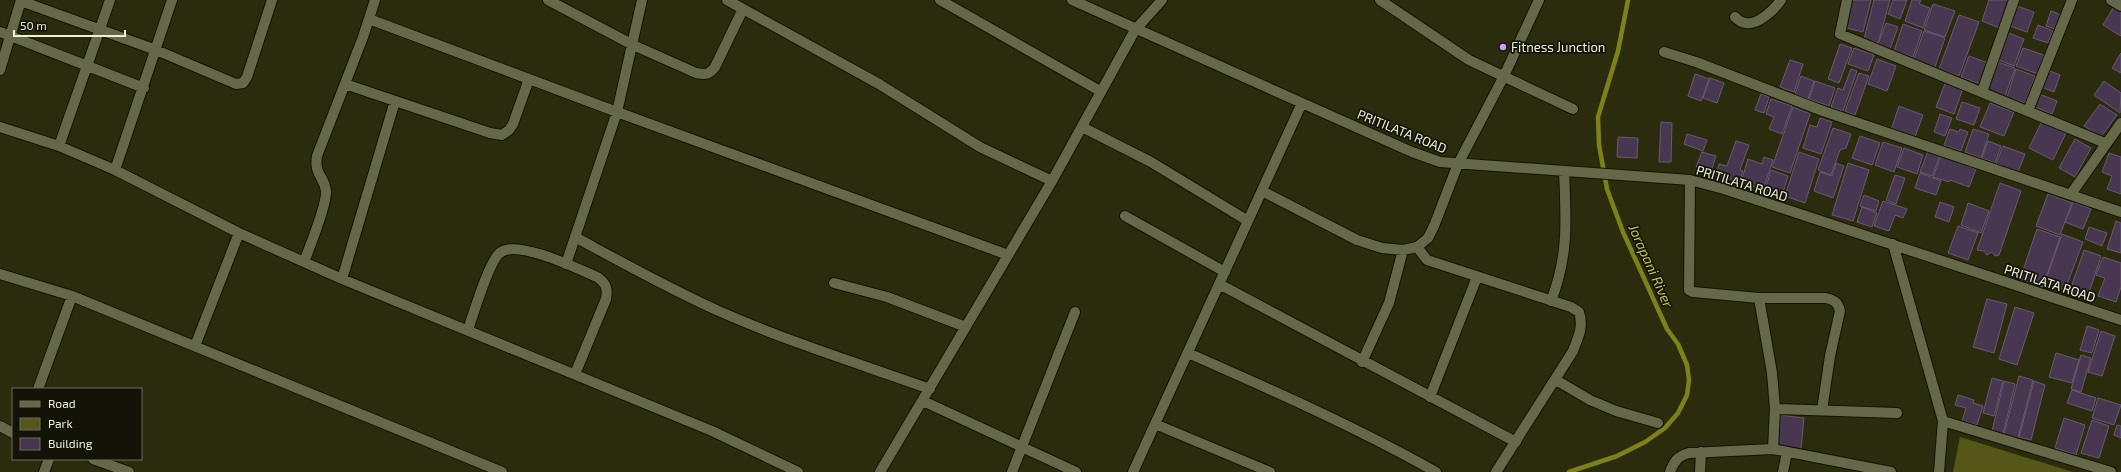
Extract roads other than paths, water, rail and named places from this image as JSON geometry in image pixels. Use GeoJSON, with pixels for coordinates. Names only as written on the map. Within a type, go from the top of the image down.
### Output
{"type":"FeatureCollection","features":[{"type":"Feature","properties":{"kind":"street"},"geometry":{"type":"LineString","coordinates":[[59,146],[110,0]]}},
{"type":"Feature","properties":{"kind":"street"},"geometry":{"type":"LineString","coordinates":[[115,170],[144,88],[172,0]]}},
{"type":"Feature","properties":{"kind":"street"},"geometry":{"type":"LineString","coordinates":[[0,70],[5,33],[21,1],[156,50],[236,84],[243,83],[247,77],[272,0]]}},
{"type":"Feature","properties":{"kind":"street"},"geometry":{"type":"LineString","coordinates":[[304,262],[325,199],[324,183],[317,173],[315,165],[317,156],[375,0]]}},
{"type":"Feature","properties":{"kind":"street"},"geometry":{"type":"LineString","coordinates":[[548,0],[633,45],[696,74],[704,75],[711,73],[715,67],[743,10]]}},
{"type":"Feature","properties":{"kind":"street"},"geometry":{"type":"LineString","coordinates":[[566,264],[617,112],[642,0]]}},
{"type":"Feature","properties":{"kind":"street"},"geometry":{"type":"LineString","coordinates":[[727,0],[879,84],[980,147],[1052,181]]}},
{"type":"Feature","properties":{"kind":"street"},"geometry":{"type":"LineString","coordinates":[[940,0],[1100,91]]}},
{"type":"Feature","properties":{"kind":"street","name":"PRITILATA ROAD"},"geometry":{"type":"LineString","coordinates":[[1072,0],[1135,30],[1424,157],[1440,162],[1640,175],[1690,180],[1724,188],[2121,320]]}},
{"type":"Feature","properties":{"kind":"street"},"geometry":{"type":"LineString","coordinates":[[880,472],[1052,181],[1100,91],[1135,30],[1162,0]]}},
{"type":"Feature","properties":{"kind":"street"},"geometry":{"type":"LineString","coordinates":[[1380,0],[1469,60],[1573,109]]}},
{"type":"Feature","properties":{"kind":"street"},"geometry":{"type":"LineString","coordinates":[[1262,191],[1357,240],[1382,248],[1403,250],[1417,247],[1428,238],[1434,226],[1458,164],[1504,76],[1540,0]]}},
{"type":"Feature","properties":{"kind":"street"},"geometry":{"type":"LineString","coordinates":[[1735,17],[1746,23],[1751,23],[1772,10],[1781,0]]}},
{"type":"Feature","properties":{"kind":"street"},"geometry":{"type":"LineString","coordinates":[[1847,0],[1840,34],[2105,143]]}},
{"type":"Feature","properties":{"kind":"street"},"geometry":{"type":"LineString","coordinates":[[1982,92],[2014,0]]}},
{"type":"Feature","properties":{"kind":"street"},"geometry":{"type":"LineString","coordinates":[[2028,111],[2072,0]]}},
{"type":"Feature","properties":{"kind":"street"},"geometry":{"type":"LineString","coordinates":[[2111,0],[2121,6]]}},
{"type":"Feature","properties":{"kind":"street"},"geometry":{"type":"LineString","coordinates":[[369,19],[617,112],[1008,255]]}},
{"type":"Feature","properties":{"kind":"street"},"geometry":{"type":"LineString","coordinates":[[5,33],[144,88]]}},
{"type":"Feature","properties":{"kind":"street"},"geometry":{"type":"LineString","coordinates":[[1664,52],[1696,62],[1823,111],[2121,212]]}},
{"type":"Feature","properties":{"kind":"street"},"geometry":{"type":"LineString","coordinates":[[345,84],[490,133],[502,135],[509,130],[512,124],[529,79]]}},
{"type":"Feature","properties":{"kind":"street"},"geometry":{"type":"LineString","coordinates":[[342,279],[395,101]]}},
{"type":"Feature","properties":{"kind":"street"},"geometry":{"type":"LineString","coordinates":[[1134,472],[1302,103]]}},
{"type":"Feature","properties":{"kind":"street"},"geometry":{"type":"LineString","coordinates":[[2071,194],[2105,143],[2121,123]]}},
{"type":"Feature","properties":{"kind":"street"},"geometry":{"type":"LineString","coordinates":[[0,127],[59,146],[115,170],[239,233],[342,279],[712,431],[798,472]]}},
{"type":"Feature","properties":{"kind":"street"},"geometry":{"type":"LineString","coordinates":[[1082,127],[1151,162],[1248,221]]}},
{"type":"Feature","properties":{"kind":"street"},"geometry":{"type":"LineString","coordinates":[[1551,301],[1560,278],[1564,253],[1568,171]]}},
{"type":"Feature","properties":{"kind":"street"},"geometry":{"type":"LineString","coordinates":[[1690,180],[1689,290],[1693,292],[1759,298],[1826,298],[1833,299],[1838,304],[1840,310],[1828,363],[1822,410]]}},
{"type":"Feature","properties":{"kind":"street"},"geometry":{"type":"LineString","coordinates":[[1125,216],[1225,272]]}},
{"type":"Feature","properties":{"kind":"street"},"geometry":{"type":"LineString","coordinates":[[195,346],[239,233]]}},
{"type":"Feature","properties":{"kind":"street"},"geometry":{"type":"LineString","coordinates":[[575,236],[662,284],[722,312],[783,337],[930,389]]}},
{"type":"Feature","properties":{"kind":"street"},"geometry":{"type":"LineString","coordinates":[[1893,244],[1943,421],[1939,472]]}},
{"type":"Feature","properties":{"kind":"street"},"geometry":{"type":"LineString","coordinates":[[1417,247],[1427,260],[1571,307],[1579,312],[1582,322],[1581,330],[1573,351],[1556,380],[1496,472]]}},
{"type":"Feature","properties":{"kind":"street"},"geometry":{"type":"LineString","coordinates":[[468,330],[492,264],[500,252],[508,249],[518,249],[566,264],[597,277],[604,282],[608,290],[575,374]]}},
{"type":"Feature","properties":{"kind":"street"},"geometry":{"type":"LineString","coordinates":[[1362,362],[1389,303],[1403,250]]}},
{"type":"Feature","properties":{"kind":"street"},"geometry":{"type":"LineString","coordinates":[[0,274],[72,296],[502,472]]}},
{"type":"Feature","properties":{"kind":"street"},"geometry":{"type":"LineString","coordinates":[[1430,397],[1477,277]]}},
{"type":"Feature","properties":{"kind":"street"},"geometry":{"type":"LineString","coordinates":[[834,283],[887,297],[966,327]]}},
{"type":"Feature","properties":{"kind":"street"},"geometry":{"type":"LineString","coordinates":[[1219,284],[1362,362],[1516,442]]}},
{"type":"Feature","properties":{"kind":"street"},"geometry":{"type":"LineString","coordinates":[[38,388],[72,296]]}},
{"type":"Feature","properties":{"kind":"street"},"geometry":{"type":"LineString","coordinates":[[1759,298],[1772,373],[1775,409],[1772,449]]}},
{"type":"Feature","properties":{"kind":"street"},"geometry":{"type":"LineString","coordinates":[[1012,472],[1075,312]]}},
{"type":"Feature","properties":{"kind":"street"},"geometry":{"type":"LineString","coordinates":[[1188,353],[1302,403],[1381,441],[1436,472]]}},
{"type":"Feature","properties":{"kind":"street"},"geometry":{"type":"LineString","coordinates":[[1556,380],[1590,400],[1616,411],[1658,423]]}},
{"type":"Feature","properties":{"kind":"street"},"geometry":{"type":"LineString","coordinates":[[923,401],[1076,472]]}},
{"type":"Feature","properties":{"kind":"street"},"geometry":{"type":"LineString","coordinates":[[1775,409],[1897,414]]}},
{"type":"Feature","properties":{"kind":"street"},"geometry":{"type":"LineString","coordinates":[[1943,421],[2111,472]]}},
{"type":"Feature","properties":{"kind":"street"},"geometry":{"type":"LineString","coordinates":[[1155,424],[1270,472]]}},
{"type":"Feature","properties":{"kind":"street"},"geometry":{"type":"LineString","coordinates":[[0,426],[12,432]]}},
{"type":"Feature","properties":{"kind":"street"},"geometry":{"type":"LineString","coordinates":[[1670,472],[1673,463],[1680,456],[1701,452],[1772,449],[1891,472]]}},
{"type":"Feature","properties":{"kind":"street"},"geometry":{"type":"LineString","coordinates":[[1700,472],[1701,452]]}},
{"type":"Feature","properties":{"kind":"street"},"geometry":{"type":"LineString","coordinates":[[1783,472],[1787,452]]}},
{"type":"Feature","properties":{"kind":"street"},"geometry":{"type":"LineString","coordinates":[[44,472],[49,460]]}},
{"type":"Feature","properties":{"kind":"street"},"geometry":{"type":"LineString","coordinates":[[95,460],[107,468],[129,472]]}},
{"type":"Feature","properties":{"kind":"waterway","name":"Jorapani River"},"geometry":{"type":"LineString","coordinates":[[1569,472],[1617,456],[1645,442],[1665,428],[1678,413],[1687,395],[1689,380],[1687,365],[1678,344],[1667,329],[1623,232],[1607,189],[1599,145],[1598,117],[1618,51],[1628,0]]}},
{"type":"Feature","properties":{"kind":"place","name":"Fitness Junction"},"geometry":{"type":"Point","coordinates":[1503,47]}}]}
